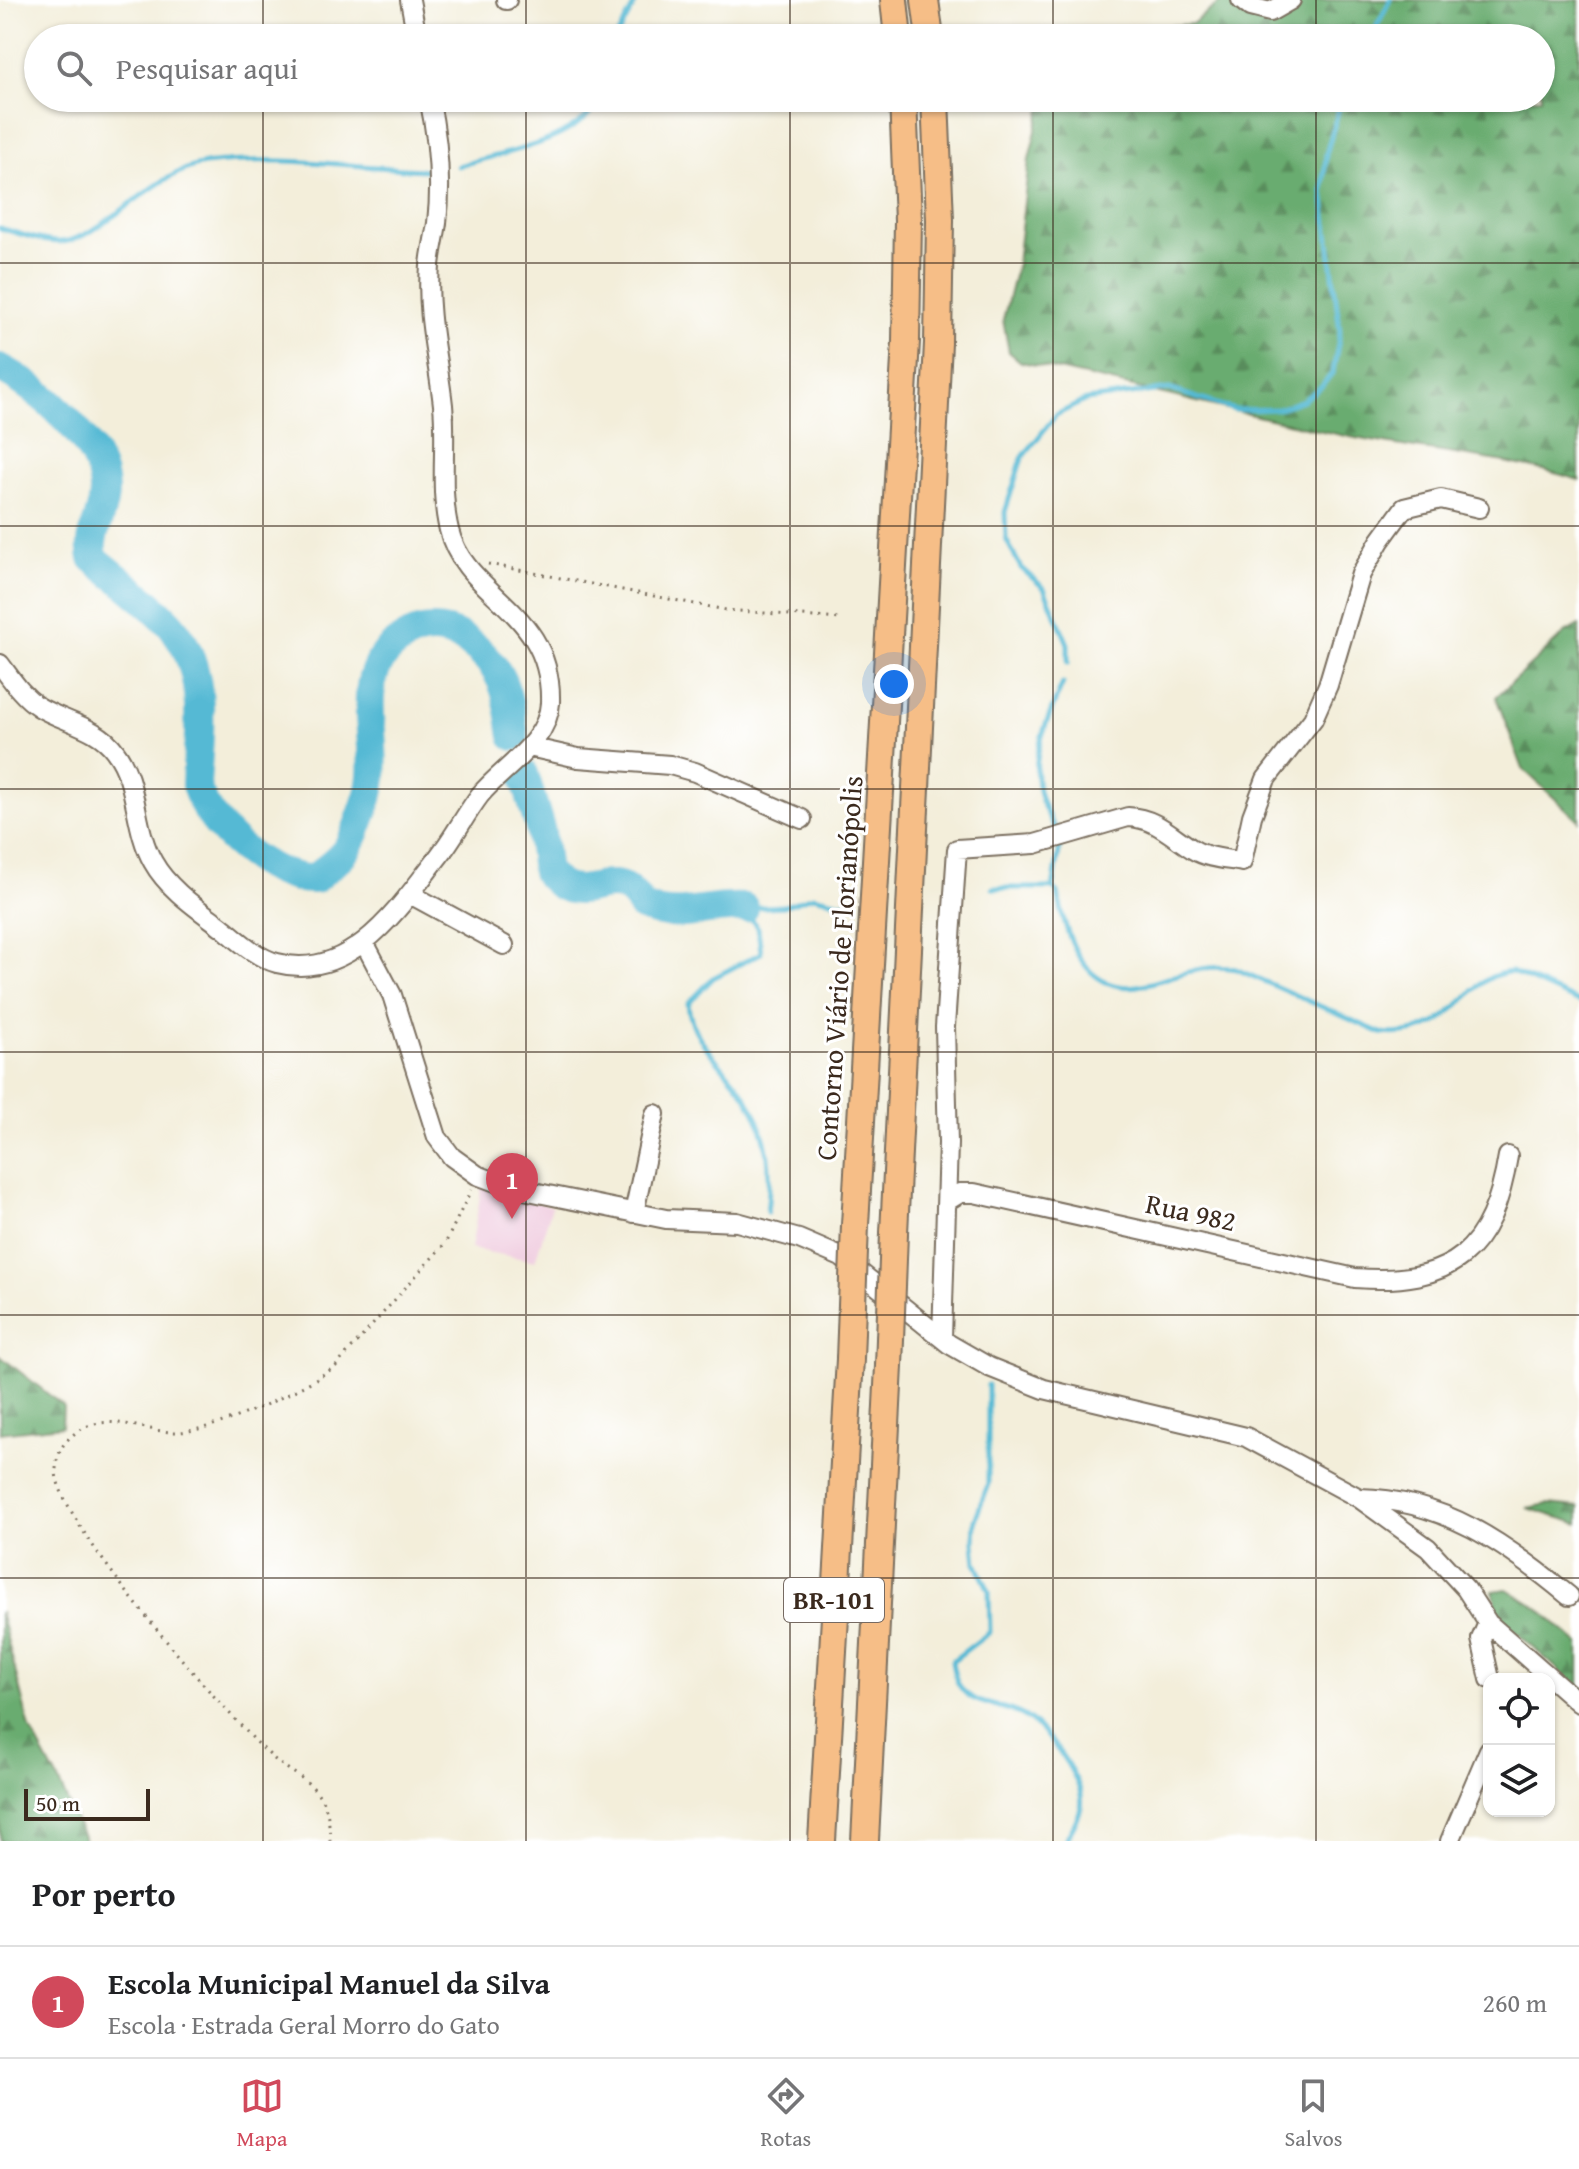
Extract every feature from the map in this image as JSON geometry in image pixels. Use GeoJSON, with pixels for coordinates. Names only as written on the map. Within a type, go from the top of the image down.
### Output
{"type":"FeatureCollection","features":[{"type":"Feature","properties":{"kind":"highway"},"geometry":{"type":"LineString","coordinates":[[894,0],[897,24]]}},
{"type":"Feature","properties":{"kind":"highway"},"geometry":{"type":"LineString","coordinates":[[925,0],[928,24]]}},
{"type":"Feature","properties":{"kind":"highway","name":"Contorno Viário de Florianópolis"},"geometry":{"type":"LineString","coordinates":[[822,1841],[906,341],[908,221],[904,112]]}},
{"type":"Feature","properties":{"kind":"highway","name":"BR-101"},"geometry":{"type":"LineString","coordinates":[[865,1841],[938,343],[940,220],[936,112]]}},
{"type":"Feature","properties":{"kind":"street"},"geometry":{"type":"LineString","coordinates":[[410,0],[414,24]]}},
{"type":"Feature","properties":{"kind":"street"},"geometry":{"type":"LineString","coordinates":[[1241,0],[1250,7],[1270,12],[1291,0]]}},
{"type":"Feature","properties":{"kind":"street"},"geometry":{"type":"LineString","coordinates":[[0,664],[25,697],[101,736],[114,748],[127,768],[137,822],[152,861],[187,900],[245,946],[275,963],[298,965],[323,962],[365,944],[410,894],[481,794],[529,747],[543,727],[550,706],[547,669],[539,646],[513,610],[460,557],[445,513],[443,409],[429,314],[430,264],[440,174],[431,112]]}},
{"type":"Feature","properties":{"kind":"street"},"geometry":{"type":"LineString","coordinates":[[942,1338],[947,1201],[945,1027],[957,849],[1035,844],[1128,817],[1139,817],[1169,831],[1195,851],[1242,862],[1252,816],[1266,779],[1313,719],[1328,685],[1361,574],[1380,541],[1404,508],[1441,499],[1479,508]]}},
{"type":"Feature","properties":{"kind":"street"},"geometry":{"type":"LineString","coordinates":[[529,747],[578,758],[670,765],[695,772],[802,819]]}},
{"type":"Feature","properties":{"kind":"street"},"geometry":{"type":"LineString","coordinates":[[410,894],[504,945]]}},
{"type":"Feature","properties":{"kind":"street"},"geometry":{"type":"LineString","coordinates":[[365,944],[392,995],[437,1137],[452,1157],[477,1175],[509,1187],[634,1213],[666,1219],[737,1222],[799,1239],[841,1257],[942,1338],[989,1367],[1044,1389],[1246,1437],[1359,1498],[1428,1548],[1466,1589],[1488,1623],[1579,1703]]}},
{"type":"Feature","properties":{"kind":"street"},"geometry":{"type":"LineString","coordinates":[[634,1213],[655,1114]]}},
{"type":"Feature","properties":{"kind":"street","name":"Rua 982"},"geometry":{"type":"LineString","coordinates":[[947,1201],[960,1193],[974,1193],[1355,1278],[1391,1281],[1425,1277],[1451,1267],[1486,1231],[1503,1190],[1508,1156]]}},
{"type":"Feature","properties":{"kind":"street"},"geometry":{"type":"LineString","coordinates":[[1359,1498],[1395,1499],[1460,1520],[1513,1552],[1569,1596]]}},
{"type":"Feature","properties":{"kind":"street"},"geometry":{"type":"LineString","coordinates":[[1488,1623],[1481,1639],[1489,1673]]}},
{"type":"Feature","properties":{"kind":"street"},"geometry":{"type":"LineString","coordinates":[[1450,1841],[1483,1764]]}},
{"type":"Feature","properties":{"kind":"path"},"geometry":{"type":"LineString","coordinates":[[460,557],[573,583],[726,610],[840,619]]}},
{"type":"Feature","properties":{"kind":"path"},"geometry":{"type":"LineString","coordinates":[[330,1841],[329,1812],[315,1789],[272,1757],[206,1688],[129,1597],[62,1496],[55,1471],[61,1446],[81,1429],[106,1421],[158,1432],[183,1432],[208,1426],[290,1393],[336,1366],[446,1242],[477,1175]]}},
{"type":"Feature","properties":{"kind":"shaded area"},"geometry":{"type":"Polygon","coordinates":[[[482,1185],[552,1206],[535,1261],[471,1249],[482,1185]]]}},
{"type":"Feature","properties":{"kind":"green space"},"geometry":{"type":"Polygon","coordinates":[[[1223,0],[1579,0],[1579,480],[1520,465],[1371,441],[1301,426],[1021,362],[1009,352],[1003,320],[1017,264],[1029,159],[1041,112],[1555,112],[1555,24],[1192,24],[1223,0]]]}},
{"type":"Feature","properties":{"kind":"green space"},"geometry":{"type":"Polygon","coordinates":[[[1579,625],[1579,821],[1523,769],[1496,697],[1565,633],[1579,625]]]}},
{"type":"Feature","properties":{"kind":"green space"},"geometry":{"type":"Polygon","coordinates":[[[0,1356],[63,1406],[62,1426],[0,1433],[0,1356]]]}},
{"type":"Feature","properties":{"kind":"green space"},"geometry":{"type":"Polygon","coordinates":[[[1548,1504],[1579,1507],[1579,1524],[1527,1508],[1548,1504]]]}},
{"type":"Feature","properties":{"kind":"green space"},"geometry":{"type":"Polygon","coordinates":[[[1507,1589],[1538,1608],[1579,1644],[1579,1688],[1500,1618],[1493,1591],[1507,1589]]]}},
{"type":"Feature","properties":{"kind":"green space"},"geometry":{"type":"Polygon","coordinates":[[[0,1611],[30,1729],[58,1780],[85,1841],[0,1841],[0,1611]]]}},
{"type":"Feature","properties":{"kind":"waterway"},"geometry":{"type":"LineString","coordinates":[[624,24],[637,0]]}},
{"type":"Feature","properties":{"kind":"waterway"},"geometry":{"type":"LineString","coordinates":[[1378,24],[1390,0]]}},
{"type":"Feature","properties":{"kind":"waterway"},"geometry":{"type":"LineString","coordinates":[[458,166],[557,136],[591,112]]}},
{"type":"Feature","properties":{"kind":"waterway"},"geometry":{"type":"LineString","coordinates":[[1068,663],[1068,644],[1044,588],[1021,568],[1006,539],[1005,512],[1022,458],[1056,415],[1086,400],[1169,389],[1235,410],[1278,409],[1303,400],[1322,386],[1333,372],[1340,332],[1323,191],[1326,154],[1338,112]]}},
{"type":"Feature","properties":{"kind":"waterway"},"geometry":{"type":"LineString","coordinates":[[0,228],[53,242],[76,239],[166,179],[205,164],[287,161],[426,170]]}},
{"type":"Feature","properties":{"kind":"waterway"},"geometry":{"type":"LineString","coordinates":[[0,368],[50,403],[82,437],[94,455],[104,492],[92,541],[93,558],[151,606],[182,640],[191,659],[199,700],[196,785],[213,818],[242,849],[278,871],[314,879],[346,850],[369,794],[372,772],[371,685],[377,666],[390,649],[411,635],[433,630],[448,632],[480,652],[503,683],[514,736]]}},
{"type":"Feature","properties":{"kind":"waterway"},"geometry":{"type":"LineString","coordinates":[[1055,828],[1039,790],[1037,773],[1041,738],[1063,683]]}},
{"type":"Feature","properties":{"kind":"waterway"},"geometry":{"type":"LineString","coordinates":[[524,774],[541,832],[546,872],[560,885],[582,890],[613,885],[623,887],[633,894],[642,907],[669,913],[744,908]]}},
{"type":"Feature","properties":{"kind":"waterway"},"geometry":{"type":"LineString","coordinates":[[1053,888],[1060,846]]}},
{"type":"Feature","properties":{"kind":"waterway"},"geometry":{"type":"LineString","coordinates":[[993,888],[1053,888],[1058,893],[1067,929],[1083,962],[1094,975],[1108,983],[1126,987],[1202,969],[1225,967],[1236,969],[1381,1033],[1407,1033],[1427,1027],[1444,1017],[1482,983],[1496,975],[1512,972],[1579,1002]]}},
{"type":"Feature","properties":{"kind":"waterway"},"geometry":{"type":"LineString","coordinates":[[745,908],[784,906],[813,896],[849,904]]}},
{"type":"Feature","properties":{"kind":"waterway"},"geometry":{"type":"LineString","coordinates":[[744,908],[758,928],[761,953],[713,978],[688,1004],[696,1031],[739,1086],[761,1126],[769,1167],[767,1212]]}},
{"type":"Feature","properties":{"kind":"waterway"},"geometry":{"type":"LineString","coordinates":[[988,1385],[988,1484],[975,1520],[974,1543],[976,1563],[989,1591],[990,1632],[952,1661],[955,1677],[968,1696],[1024,1716],[1043,1732],[1063,1757],[1081,1796],[1080,1811],[1065,1841]]}},
{"type":"Feature","properties":{"kind":"place","name":"Escola Municipal Manuel da Silva"},"geometry":{"type":"Point","coordinates":[512,1219]}}]}
